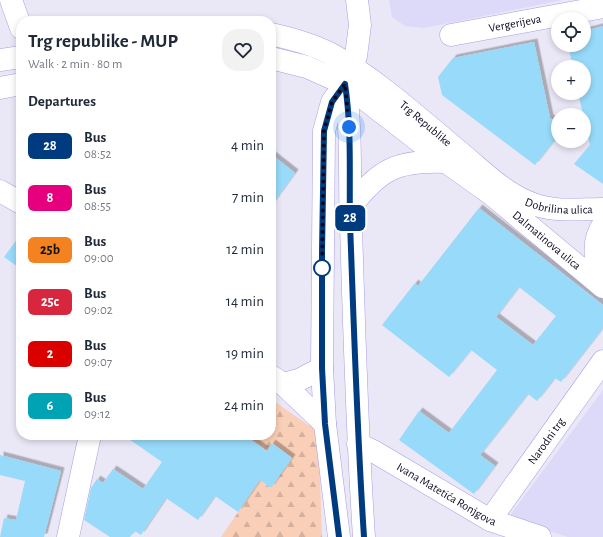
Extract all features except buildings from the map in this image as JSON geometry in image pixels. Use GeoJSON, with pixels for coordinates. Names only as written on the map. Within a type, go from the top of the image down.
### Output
{"type":"FeatureCollection","features":[{"type":"Feature","properties":{"kind":"main road"},"geometry":{"type":"LineString","coordinates":[[11,0],[17,16]]}},
{"type":"Feature","properties":{"kind":"main road"},"geometry":{"type":"LineString","coordinates":[[339,537],[325,424],[322,368],[324,131],[332,102],[349,75],[359,44],[360,25],[357,0]]}},
{"type":"Feature","properties":{"kind":"main road","name":"Vergerijeva"},"geometry":{"type":"LineString","coordinates":[[451,35],[603,7]]}},
{"type":"Feature","properties":{"kind":"main road","name":"Trg Republike"},"geometry":{"type":"LineString","coordinates":[[276,35],[315,47],[349,75],[446,162],[494,188]]}},
{"type":"Feature","properties":{"kind":"main road"},"geometry":{"type":"LineString","coordinates":[[0,60],[16,58]]}},
{"type":"Feature","properties":{"kind":"main road"},"geometry":{"type":"LineString","coordinates":[[276,59],[349,75]]}},
{"type":"Feature","properties":{"kind":"main road"},"geometry":{"type":"LineString","coordinates":[[349,75],[350,208],[358,444],[364,537]]}},
{"type":"Feature","properties":{"kind":"main road","name":"Trg Republike"},"geometry":{"type":"LineString","coordinates":[[349,75],[400,103],[494,188]]}},
{"type":"Feature","properties":{"kind":"main road"},"geometry":{"type":"LineString","coordinates":[[0,88],[16,85]]}},
{"type":"Feature","properties":{"kind":"main road"},"geometry":{"type":"LineString","coordinates":[[350,208],[374,180],[390,169],[406,163],[420,161],[446,162]]}},
{"type":"Feature","properties":{"kind":"main road","name":"Dobrilina ulica"},"geometry":{"type":"LineString","coordinates":[[494,188],[537,206],[570,209],[603,209]]}},
{"type":"Feature","properties":{"kind":"main road","name":"Dalmatinova ulica"},"geometry":{"type":"LineString","coordinates":[[494,188],[602,286]]}},
{"type":"Feature","properties":{"kind":"main road"},"geometry":{"type":"LineString","coordinates":[[0,191],[16,200]]}},
{"type":"Feature","properties":{"kind":"main road"},"geometry":{"type":"LineString","coordinates":[[602,286],[595,259],[595,241],[603,225]]}},
{"type":"Feature","properties":{"kind":"main road","name":"Narodni trg"},"geometry":{"type":"LineString","coordinates":[[490,520],[603,361]]}},
{"type":"Feature","properties":{"kind":"main road"},"geometry":{"type":"LineString","coordinates":[[277,380],[300,380],[322,368]]}},
{"type":"Feature","properties":{"kind":"main road"},"geometry":{"type":"LineString","coordinates":[[277,380],[325,424]]}},
{"type":"Feature","properties":{"kind":"main road"},"geometry":{"type":"LineString","coordinates":[[68,537],[89,440]]}},
{"type":"Feature","properties":{"kind":"main road","name":"Ivana Matetića Ronjgova"},"geometry":{"type":"LineString","coordinates":[[358,444],[373,451],[490,520],[540,537]]}},
{"type":"Feature","properties":{"kind":"shaded area"},"geometry":{"type":"Polygon","coordinates":[[[389,0],[563,0],[424,28],[405,26],[392,17],[389,0]]]}},
{"type":"Feature","properties":{"kind":"shaded area"},"geometry":{"type":"Polygon","coordinates":[[[603,390],[603,537],[568,537],[508,518],[603,390]]]}},
{"type":"Feature","properties":{"kind":"green space"},"geometry":{"type":"Polygon","coordinates":[[[276,402],[314,429],[319,451],[322,537],[221,537],[260,480],[271,488],[292,458],[272,444],[267,451],[251,440],[276,440],[276,402]]]}},
{"type":"Feature","properties":{"kind":"bus line","name":"28"},"geometry":{"type":"LineString","coordinates":[[339,537],[325,424],[322,368],[322,252],[324,131],[327,115],[332,102],[345,84],[349,116],[350,208],[358,444],[364,537]]}},
{"type":"Feature","properties":{"kind":"route"},"geometry":{"type":"LineString","coordinates":[[322,268],[324,131],[327,115],[332,102],[345,84],[349,127]]}}]}
